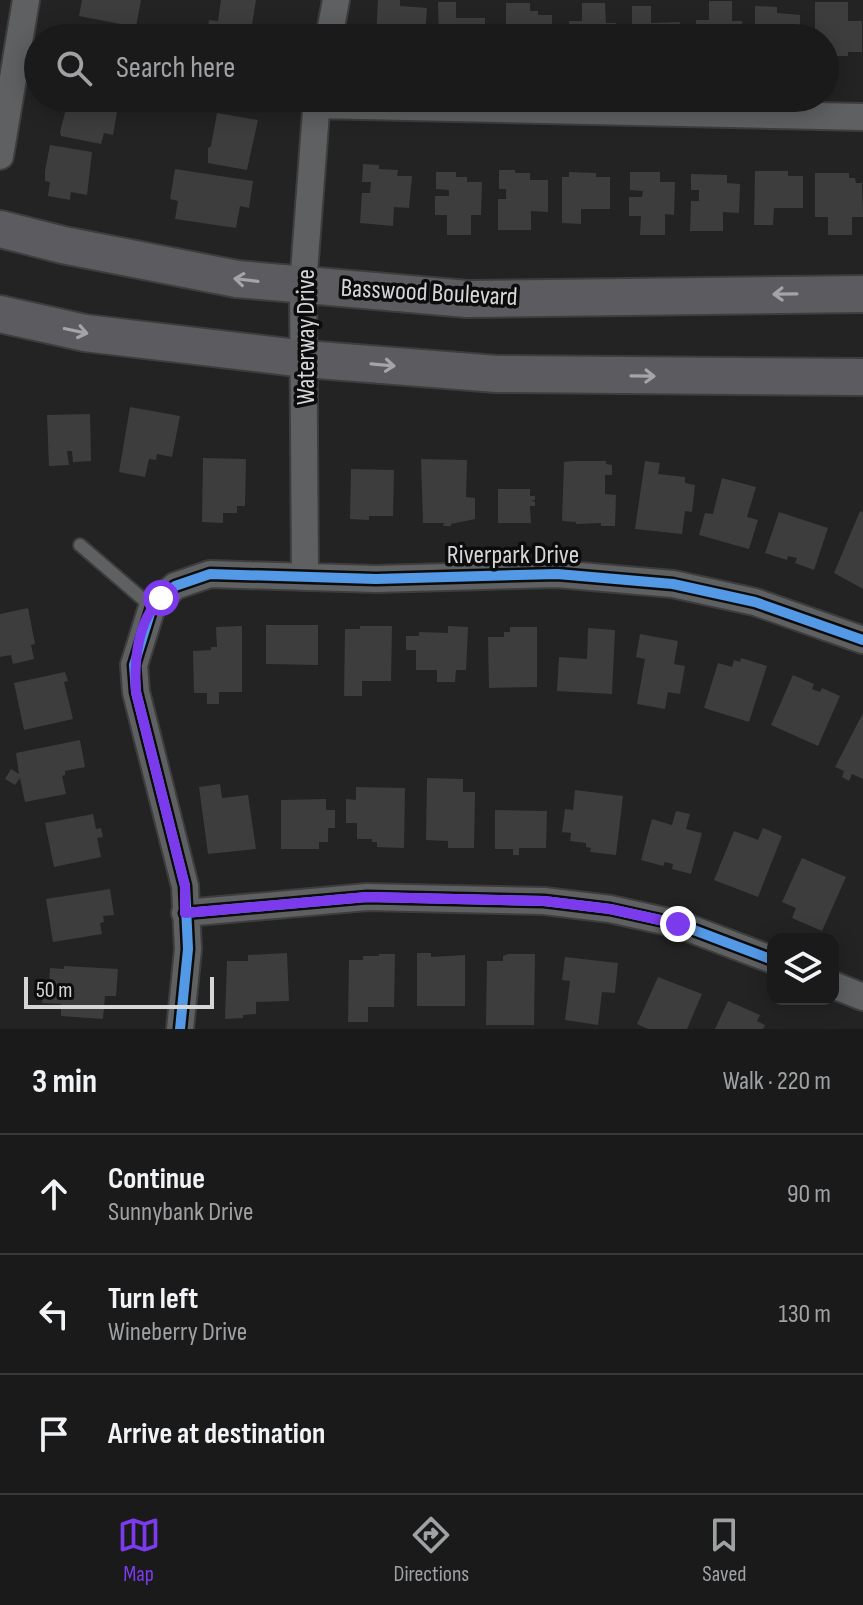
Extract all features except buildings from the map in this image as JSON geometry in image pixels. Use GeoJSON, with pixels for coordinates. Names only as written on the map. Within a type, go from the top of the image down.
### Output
{"type":"FeatureCollection","features":[{"type":"Feature","properties":{"kind":"main road","name":"Basswood Boulevard"},"geometry":{"type":"LineString","coordinates":[[0,229],[63,245],[237,279],[467,299],[863,294]]}},
{"type":"Feature","properties":{"kind":"main road"},"geometry":{"type":"LineString","coordinates":[[0,314],[85,333],[305,359],[497,374],[863,377]]}},
{"type":"Feature","properties":{"kind":"street"},"geometry":{"type":"LineString","coordinates":[[0,156],[26,0]]}},
{"type":"Feature","properties":{"kind":"street"},"geometry":{"type":"LineString","coordinates":[[332,24],[336,0]]}},
{"type":"Feature","properties":{"kind":"street","name":"Waterway Drive"},"geometry":{"type":"LineString","coordinates":[[305,577],[303,286],[316,112]]}},
{"type":"Feature","properties":{"kind":"street"},"geometry":{"type":"LineString","coordinates":[[692,112],[863,117]]}},
{"type":"Feature","properties":{"kind":"street","name":"Riverpark Drive"},"geometry":{"type":"LineString","coordinates":[[156,603],[175,586],[210,574],[376,579],[557,574],[673,584],[755,602],[863,640]]}},
{"type":"Feature","properties":{"kind":"street"},"geometry":{"type":"LineString","coordinates":[[156,603],[134,665],[136,692],[185,886],[188,949],[180,1029]]}},
{"type":"Feature","properties":{"kind":"street"},"geometry":{"type":"LineString","coordinates":[[185,913],[367,897],[544,901],[610,909],[678,924],[767,958]]}},
{"type":"Feature","properties":{"kind":"street"},"geometry":{"type":"LineString","coordinates":[[839,987],[863,997]]}},
{"type":"Feature","properties":{"kind":"lane"},"geometry":{"type":"LineString","coordinates":[[80,545],[156,603]]}},
{"type":"Feature","properties":{"kind":"cycle path"},"geometry":{"type":"LineString","coordinates":[[180,1029],[188,949],[185,886],[136,692],[134,665],[152,607],[175,586],[210,574],[376,579],[557,574],[673,584],[755,602],[863,640]]}},
{"type":"Feature","properties":{"kind":"cycle path"},"geometry":{"type":"LineString","coordinates":[[185,913],[367,897],[544,901],[610,909],[678,924],[767,958]]}},
{"type":"Feature","properties":{"kind":"route"},"geometry":{"type":"LineString","coordinates":[[161,598],[152,607],[142,633],[134,665],[136,692],[185,886],[185,913],[367,897],[544,901],[610,909],[678,924]]}}]}
